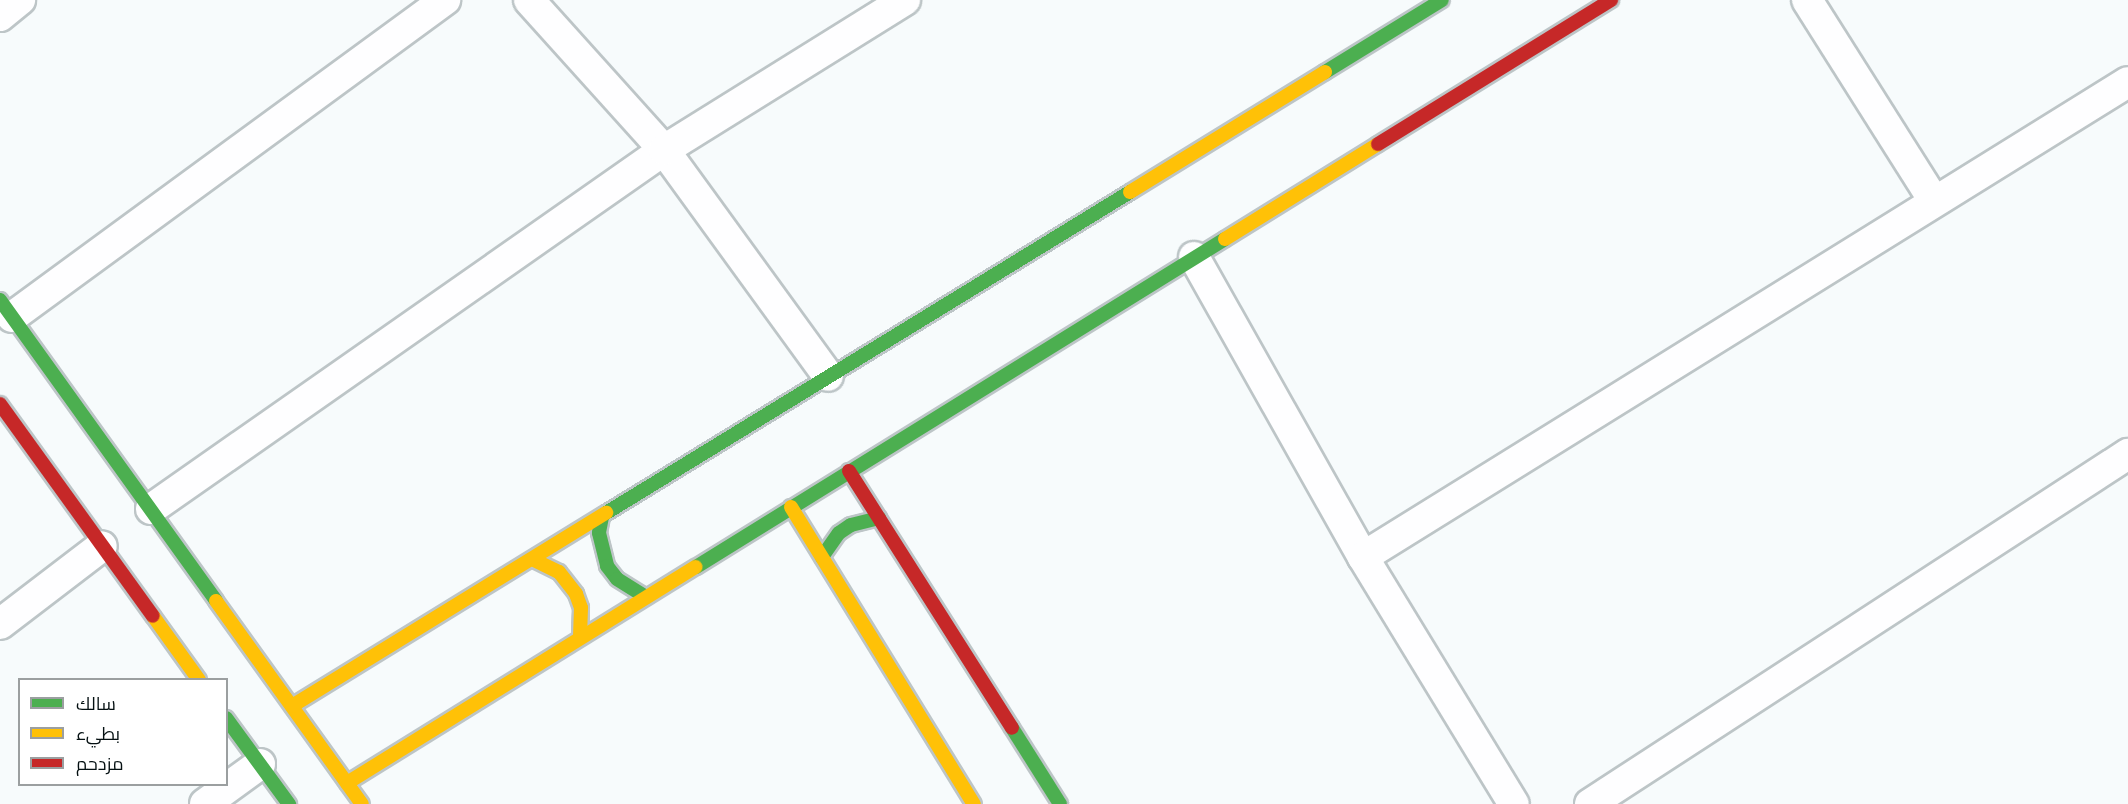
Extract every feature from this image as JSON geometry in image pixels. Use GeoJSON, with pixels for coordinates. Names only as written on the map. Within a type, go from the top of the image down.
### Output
{"type":"FeatureCollection","features":[{"type":"Feature","properties":{"kind":"main road"},"geometry":{"type":"LineString","coordinates":[[292,706],[1442,0]]}},
{"type":"Feature","properties":{"kind":"main road"},"geometry":{"type":"LineString","coordinates":[[347,783],[1611,0]]}},
{"type":"Feature","properties":{"kind":"main road"},"geometry":{"type":"LineString","coordinates":[[6,308],[362,804]]}},
{"type":"Feature","properties":{"kind":"main road"},"geometry":{"type":"LineString","coordinates":[[0,404],[198,678]]}},
{"type":"Feature","properties":{"kind":"main road"},"geometry":{"type":"LineString","coordinates":[[849,471],[1060,804]]}},
{"type":"Feature","properties":{"kind":"main road"},"geometry":{"type":"LineString","coordinates":[[791,507],[965,801]]}},
{"type":"Feature","properties":{"kind":"main road"},"geometry":{"type":"LineString","coordinates":[[602,517],[599,533],[607,566],[617,579],[646,597]]}},
{"type":"Feature","properties":{"kind":"main road"},"geometry":{"type":"LineString","coordinates":[[822,557],[838,533],[851,525],[879,518]]}},
{"type":"Feature","properties":{"kind":"main road"},"geometry":{"type":"LineString","coordinates":[[532,560],[546,564],[569,582],[581,608],[580,638]]}},
{"type":"Feature","properties":{"kind":"main road"},"geometry":{"type":"LineString","coordinates":[[228,721],[289,804]]}},
{"type":"Feature","properties":{"kind":"street"},"geometry":{"type":"LineString","coordinates":[[0,16],[20,0]]}},
{"type":"Feature","properties":{"kind":"street"},"geometry":{"type":"LineString","coordinates":[[6,308],[445,0]]}},
{"type":"Feature","properties":{"kind":"street"},"geometry":{"type":"LineString","coordinates":[[529,0],[664,150],[828,375]]}},
{"type":"Feature","properties":{"kind":"street"},"geometry":{"type":"LineString","coordinates":[[151,509],[664,150],[905,0]]}},
{"type":"Feature","properties":{"kind":"street"},"geometry":{"type":"LineString","coordinates":[[1807,0],[1934,201]]}},
{"type":"Feature","properties":{"kind":"street"},"geometry":{"type":"LineString","coordinates":[[1363,557],[2128,82]]}},
{"type":"Feature","properties":{"kind":"street"},"geometry":{"type":"LineString","coordinates":[[1194,257],[1363,557],[1514,804]]}},
{"type":"Feature","properties":{"kind":"street"},"geometry":{"type":"LineString","coordinates":[[1590,804],[2128,454]]}},
{"type":"Feature","properties":{"kind":"street"},"geometry":{"type":"LineString","coordinates":[[0,624],[102,546]]}},
{"type":"Feature","properties":{"kind":"street"},"geometry":{"type":"LineString","coordinates":[[205,804],[260,764]]}},
{"type":"Feature","properties":{"kind":"traffic: fast"},"geometry":{"type":"LineString","coordinates":[[1325,72],[1442,0]]}},
{"type":"Feature","properties":{"kind":"traffic: fast"},"geometry":{"type":"LineString","coordinates":[[606,513],[1130,192]]}},
{"type":"Feature","properties":{"kind":"traffic: fast"},"geometry":{"type":"LineString","coordinates":[[696,567],[1225,239]]}},
{"type":"Feature","properties":{"kind":"traffic: fast"},"geometry":{"type":"LineString","coordinates":[[0,300],[216,601]]}},
{"type":"Feature","properties":{"kind":"traffic: fast"},"geometry":{"type":"LineString","coordinates":[[602,517],[599,533],[607,566],[617,579],[646,597]]}},
{"type":"Feature","properties":{"kind":"traffic: fast"},"geometry":{"type":"LineString","coordinates":[[822,557],[839,533],[851,525],[879,518]]}},
{"type":"Feature","properties":{"kind":"traffic: fast"},"geometry":{"type":"LineString","coordinates":[[228,721],[289,804]]}},
{"type":"Feature","properties":{"kind":"traffic: fast"},"geometry":{"type":"LineString","coordinates":[[1012,728],[1060,804]]}},
{"type":"Feature","properties":{"kind":"traffic: slow"},"geometry":{"type":"LineString","coordinates":[[1130,192],[1325,72]]}},
{"type":"Feature","properties":{"kind":"traffic: slow"},"geometry":{"type":"LineString","coordinates":[[1225,239],[1378,144]]}},
{"type":"Feature","properties":{"kind":"traffic: slow"},"geometry":{"type":"LineString","coordinates":[[791,507],[974,804]]}},
{"type":"Feature","properties":{"kind":"traffic: slow"},"geometry":{"type":"LineString","coordinates":[[292,706],[606,513]]}},
{"type":"Feature","properties":{"kind":"traffic: slow"},"geometry":{"type":"LineString","coordinates":[[532,559],[559,572],[576,594],[581,608],[580,638]]}},
{"type":"Feature","properties":{"kind":"traffic: slow"},"geometry":{"type":"LineString","coordinates":[[347,783],[696,567]]}},
{"type":"Feature","properties":{"kind":"traffic: slow"},"geometry":{"type":"LineString","coordinates":[[216,601],[362,804]]}},
{"type":"Feature","properties":{"kind":"traffic: slow"},"geometry":{"type":"LineString","coordinates":[[153,616],[198,678]]}},
{"type":"Feature","properties":{"kind":"traffic: jam"},"geometry":{"type":"LineString","coordinates":[[1378,144],[1611,0]]}},
{"type":"Feature","properties":{"kind":"traffic: jam"},"geometry":{"type":"LineString","coordinates":[[0,404],[153,616]]}},
{"type":"Feature","properties":{"kind":"traffic: jam"},"geometry":{"type":"LineString","coordinates":[[849,471],[1012,728]]}}]}
